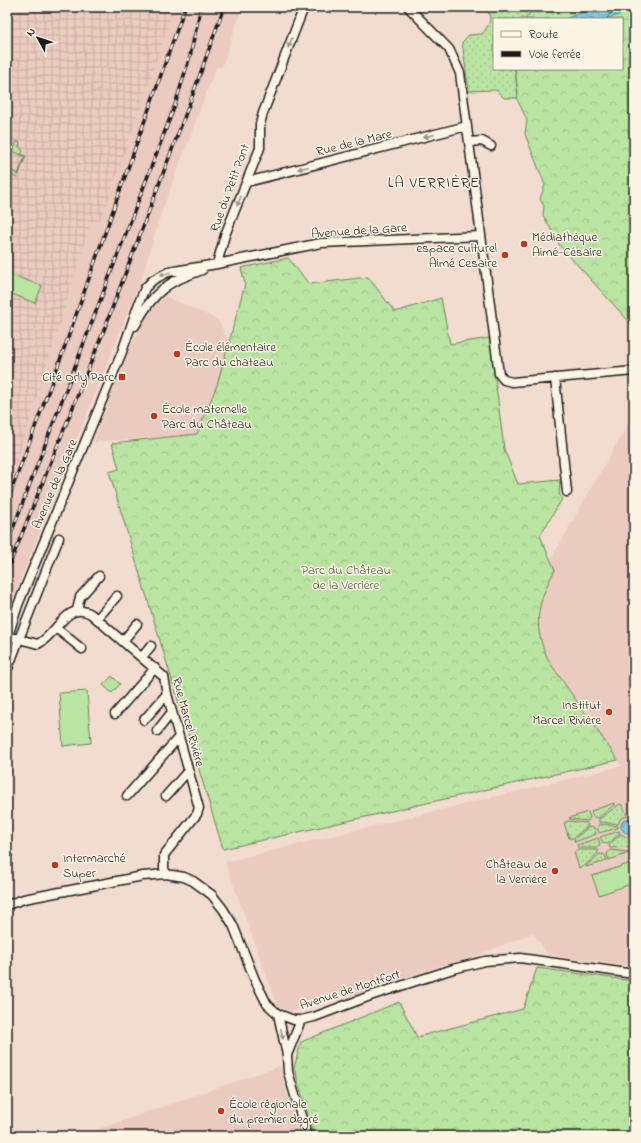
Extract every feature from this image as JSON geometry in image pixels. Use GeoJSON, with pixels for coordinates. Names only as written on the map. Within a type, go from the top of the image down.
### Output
{"type":"FeatureCollection","features":[{"type":"Feature","properties":{"kind":"street","name":"Rue du Petit Pont"},"geometry":{"type":"LineString","coordinates":[[217,264],[225,235],[260,148],[260,124],[263,113],[304,7]]}},
{"type":"Feature","properties":{"kind":"street"},"geometry":{"type":"LineString","coordinates":[[408,7],[448,49],[460,73],[499,374],[504,380],[512,382],[634,371]]}},
{"type":"Feature","properties":{"kind":"street","name":"Rue de la Mare"},"geometry":{"type":"LineString","coordinates":[[247,182],[467,126]]}},
{"type":"Feature","properties":{"kind":"street"},"geometry":{"type":"LineString","coordinates":[[469,142],[482,141],[490,146]]}},
{"type":"Feature","properties":{"kind":"street","name":"Avenue de la Gare"},"geometry":{"type":"LineString","coordinates":[[8,637],[20,601],[127,339],[140,300],[146,288],[153,280],[168,272],[217,264],[321,243],[480,236]]}},
{"type":"Feature","properties":{"kind":"street","name":"Avenue de la Gare"},"geometry":{"type":"LineString","coordinates":[[127,339],[148,304],[158,293],[173,282],[217,264]]}},
{"type":"Feature","properties":{"kind":"street"},"geometry":{"type":"LineString","coordinates":[[555,378],[567,492]]}},
{"type":"Feature","properties":{"kind":"street"},"geometry":{"type":"LineString","coordinates":[[7,671],[18,639],[59,538]]}},
{"type":"Feature","properties":{"kind":"street"},"geometry":{"type":"LineString","coordinates":[[8,637],[38,644],[44,641],[70,614],[77,610],[80,597],[99,576]]}},
{"type":"Feature","properties":{"kind":"street"},"geometry":{"type":"LineString","coordinates":[[97,619],[117,596]]}},
{"type":"Feature","properties":{"kind":"street","name":"Rue Marcel Rivière"},"geometry":{"type":"LineString","coordinates":[[77,610],[88,612],[164,677],[167,694],[199,808],[197,814],[164,854],[163,858],[166,874]]}},
{"type":"Feature","properties":{"kind":"street"},"geometry":{"type":"LineString","coordinates":[[123,641],[138,624]]}},
{"type":"Feature","properties":{"kind":"street"},"geometry":{"type":"LineString","coordinates":[[56,628],[82,649]]}},
{"type":"Feature","properties":{"kind":"street"},"geometry":{"type":"LineString","coordinates":[[142,657],[151,646]]}},
{"type":"Feature","properties":{"kind":"street"},"geometry":{"type":"LineString","coordinates":[[115,714],[155,668]]}},
{"type":"Feature","properties":{"kind":"street"},"geometry":{"type":"LineString","coordinates":[[144,720],[167,694]]}},
{"type":"Feature","properties":{"kind":"street"},"geometry":{"type":"LineString","coordinates":[[157,731],[172,712]]}},
{"type":"Feature","properties":{"kind":"street"},"geometry":{"type":"LineString","coordinates":[[127,796],[179,737]]}},
{"type":"Feature","properties":{"kind":"street"},"geometry":{"type":"LineString","coordinates":[[166,796],[188,771]]}},
{"type":"Feature","properties":{"kind":"street"},"geometry":{"type":"LineString","coordinates":[[7,905],[24,899],[143,876],[166,874],[193,880],[212,895],[233,925],[262,995],[267,1004],[278,1014],[287,1054],[288,1072],[307,1136]]}},
{"type":"Feature","properties":{"kind":"street","name":"Avenue de Montfort"},"geometry":{"type":"LineString","coordinates":[[278,1014],[286,1018],[302,1020],[370,996],[448,971],[485,961],[520,958],[634,974]]}},
{"type":"Feature","properties":{"kind":"street"},"geometry":{"type":"LineString","coordinates":[[287,1054],[302,1020]]}},
{"type":"Feature","properties":{"kind":"shaded area"},"geometry":{"type":"Polygon","coordinates":[[[7,7],[169,7],[173,13],[102,218],[91,223],[20,452],[7,485],[7,7]]]}},
{"type":"Feature","properties":{"kind":"shaded area"},"geometry":{"type":"Polygon","coordinates":[[[175,7],[242,7],[222,67],[216,67],[159,219],[143,274],[7,613],[7,485],[20,452],[91,223],[102,217],[175,7]]]}},
{"type":"Feature","properties":{"kind":"shaded area"},"geometry":{"type":"Polygon","coordinates":[[[165,296],[218,320],[229,342],[217,385],[197,434],[93,442],[122,366],[145,317],[165,296]]]}},
{"type":"Feature","properties":{"kind":"shaded area","name":"Institut Marcel Rivière"},"geometry":{"type":"Polygon","coordinates":[[[634,413],[634,966],[548,955],[533,933],[468,959],[439,966],[347,997],[344,993],[292,1011],[278,1007],[225,862],[622,766],[550,663],[543,650],[537,625],[541,599],[554,570],[550,561],[634,413]]]}},
{"type":"Feature","properties":{"kind":"shaded area","name":"École régionale du premier degré"},"geometry":{"type":"Polygon","coordinates":[[[280,1066],[299,1136],[79,1136],[280,1066]]]}},
{"type":"Feature","properties":{"kind":"green space"},"geometry":{"type":"Polygon","coordinates":[[[486,7],[539,7],[531,18],[493,18],[493,70],[515,70],[518,98],[504,98],[496,90],[469,91],[462,42],[469,35],[482,34],[490,21],[486,7]]]}},
{"type":"Feature","properties":{"kind":"green space"},"geometry":{"type":"Polygon","coordinates":[[[535,7],[634,7],[634,327],[560,246],[543,215],[544,206],[540,199],[545,185],[525,134],[527,120],[517,99],[518,93],[515,70],[623,70],[623,18],[526,18],[535,7]]]}},
{"type":"Feature","properties":{"kind":"green space"},"geometry":{"type":"Polygon","coordinates":[[[17,141],[20,143],[19,146],[23,151],[21,154],[26,156],[17,178],[7,174],[7,169],[18,174],[25,157],[13,151],[17,141]]]}},
{"type":"Feature","properties":{"kind":"green space","name":"Parc du Château de la Verrière"},"geometry":{"type":"Polygon","coordinates":[[[288,258],[309,284],[368,277],[395,312],[441,298],[450,344],[490,338],[504,449],[518,484],[560,480],[559,494],[562,499],[540,536],[555,570],[540,605],[539,627],[544,651],[550,663],[618,760],[223,849],[109,472],[119,469],[112,443],[197,434],[217,385],[245,284],[241,268],[288,258]]]}},
{"type":"Feature","properties":{"kind":"green space"},"geometry":{"type":"Polygon","coordinates":[[[7,273],[42,286],[35,303],[7,292],[7,273]]]}},
{"type":"Feature","properties":{"kind":"green space"},"geometry":{"type":"Polygon","coordinates":[[[112,676],[120,684],[112,693],[103,685],[112,676]]]}},
{"type":"Feature","properties":{"kind":"green space"},"geometry":{"type":"Polygon","coordinates":[[[87,691],[91,743],[63,746],[59,693],[87,691]]]}},
{"type":"Feature","properties":{"kind":"green space"},"geometry":{"type":"Polygon","coordinates":[[[614,803],[614,805],[598,818],[593,817],[591,811],[614,803]]]}},
{"type":"Feature","properties":{"kind":"green space"},"geometry":{"type":"Polygon","coordinates":[[[620,804],[622,805],[627,816],[621,818],[618,824],[599,822],[599,819],[620,804]]]}},
{"type":"Feature","properties":{"kind":"green space"},"geometry":{"type":"Polygon","coordinates":[[[588,812],[590,817],[588,821],[569,818],[588,812]]]}},
{"type":"Feature","properties":{"kind":"green space"},"geometry":{"type":"Polygon","coordinates":[[[568,821],[587,823],[588,826],[573,838],[569,838],[564,823],[568,821]]]}},
{"type":"Feature","properties":{"kind":"green space"},"geometry":{"type":"Polygon","coordinates":[[[599,824],[618,826],[618,828],[599,833],[597,828],[599,824]]]}},
{"type":"Feature","properties":{"kind":"green space"},"geometry":{"type":"Polygon","coordinates":[[[589,827],[594,828],[596,834],[575,842],[574,839],[589,827]]]}},
{"type":"Feature","properties":{"kind":"green space"},"geometry":{"type":"Polygon","coordinates":[[[619,831],[620,833],[608,844],[603,843],[600,837],[619,831]]]}},
{"type":"Feature","properties":{"kind":"green space"},"geometry":{"type":"Polygon","coordinates":[[[621,834],[626,837],[633,836],[634,847],[610,848],[609,845],[621,834]]]}},
{"type":"Feature","properties":{"kind":"green space"},"geometry":{"type":"Polygon","coordinates":[[[598,838],[600,844],[597,848],[578,848],[577,845],[598,838]]]}},
{"type":"Feature","properties":{"kind":"green space"},"geometry":{"type":"Polygon","coordinates":[[[578,850],[598,850],[598,853],[584,866],[579,868],[574,852],[578,850]]]}},
{"type":"Feature","properties":{"kind":"green space"},"geometry":{"type":"Polygon","coordinates":[[[610,850],[629,853],[609,860],[607,854],[610,850]]]}},
{"type":"Feature","properties":{"kind":"green space"},"geometry":{"type":"Polygon","coordinates":[[[600,854],[605,855],[607,861],[586,867],[586,866],[600,854]]]}},
{"type":"Feature","properties":{"kind":"green space"},"geometry":{"type":"Polygon","coordinates":[[[631,863],[634,871],[634,883],[599,895],[592,876],[631,863]]]}},
{"type":"Feature","properties":{"kind":"green space"},"geometry":{"type":"Polygon","coordinates":[[[537,968],[634,981],[634,1136],[314,1136],[294,1068],[301,1042],[399,1002],[417,1037],[523,1009],[537,968]]]}},
{"type":"Feature","properties":{"kind":"water"},"geometry":{"type":"Polygon","coordinates":[[[598,7],[634,7],[634,42],[628,12],[609,18],[567,18],[598,7]]]}},
{"type":"Feature","properties":{"kind":"water"},"geometry":{"type":"Polygon","coordinates":[[[628,819],[633,821],[635,826],[633,831],[628,833],[623,831],[621,826],[623,821],[628,819]]]}},
{"type":"Feature","properties":{"kind":"railway"},"geometry":{"type":"LineString","coordinates":[[7,502],[59,363],[185,7]]}},
{"type":"Feature","properties":{"kind":"railway"},"geometry":{"type":"LineString","coordinates":[[7,544],[175,105],[190,56],[201,7]]}},
{"type":"Feature","properties":{"kind":"railway"},"geometry":{"type":"LineString","coordinates":[[7,571],[104,330],[193,94],[224,7]]}},
{"type":"Feature","properties":{"kind":"place","name":"Médiathèque Aimé-Césaire"},"geometry":{"type":"Point","coordinates":[524,244]}},
{"type":"Feature","properties":{"kind":"place","name":"espace culturel Aimé Cesaire"},"geometry":{"type":"Point","coordinates":[505,255]}},
{"type":"Feature","properties":{"kind":"place","name":"École élémentaire Parc du chateau"},"geometry":{"type":"Point","coordinates":[177,354]}},
{"type":"Feature","properties":{"kind":"place","name":"Cité Orly Parc"},"geometry":{"type":"Point","coordinates":[122,377]}},
{"type":"Feature","properties":{"kind":"place","name":"École maternelle Parc du Château"},"geometry":{"type":"Point","coordinates":[154,416]}},
{"type":"Feature","properties":{"kind":"place","name":"Institut Marcel Rivière"},"geometry":{"type":"Point","coordinates":[609,712]}},
{"type":"Feature","properties":{"kind":"place","name":"Intermarché Super"},"geometry":{"type":"Point","coordinates":[55,865]}},
{"type":"Feature","properties":{"kind":"place","name":"Château de la Verrière"},"geometry":{"type":"Point","coordinates":[555,871]}},
{"type":"Feature","properties":{"kind":"place","name":"École régionale du premier degré"},"geometry":{"type":"Point","coordinates":[221,1111]}},
{"type":"Feature","properties":{"kind":"district","name":"LA VERRIÈRE"},"geometry":{"type":"Point","coordinates":[434,183]}}]}
